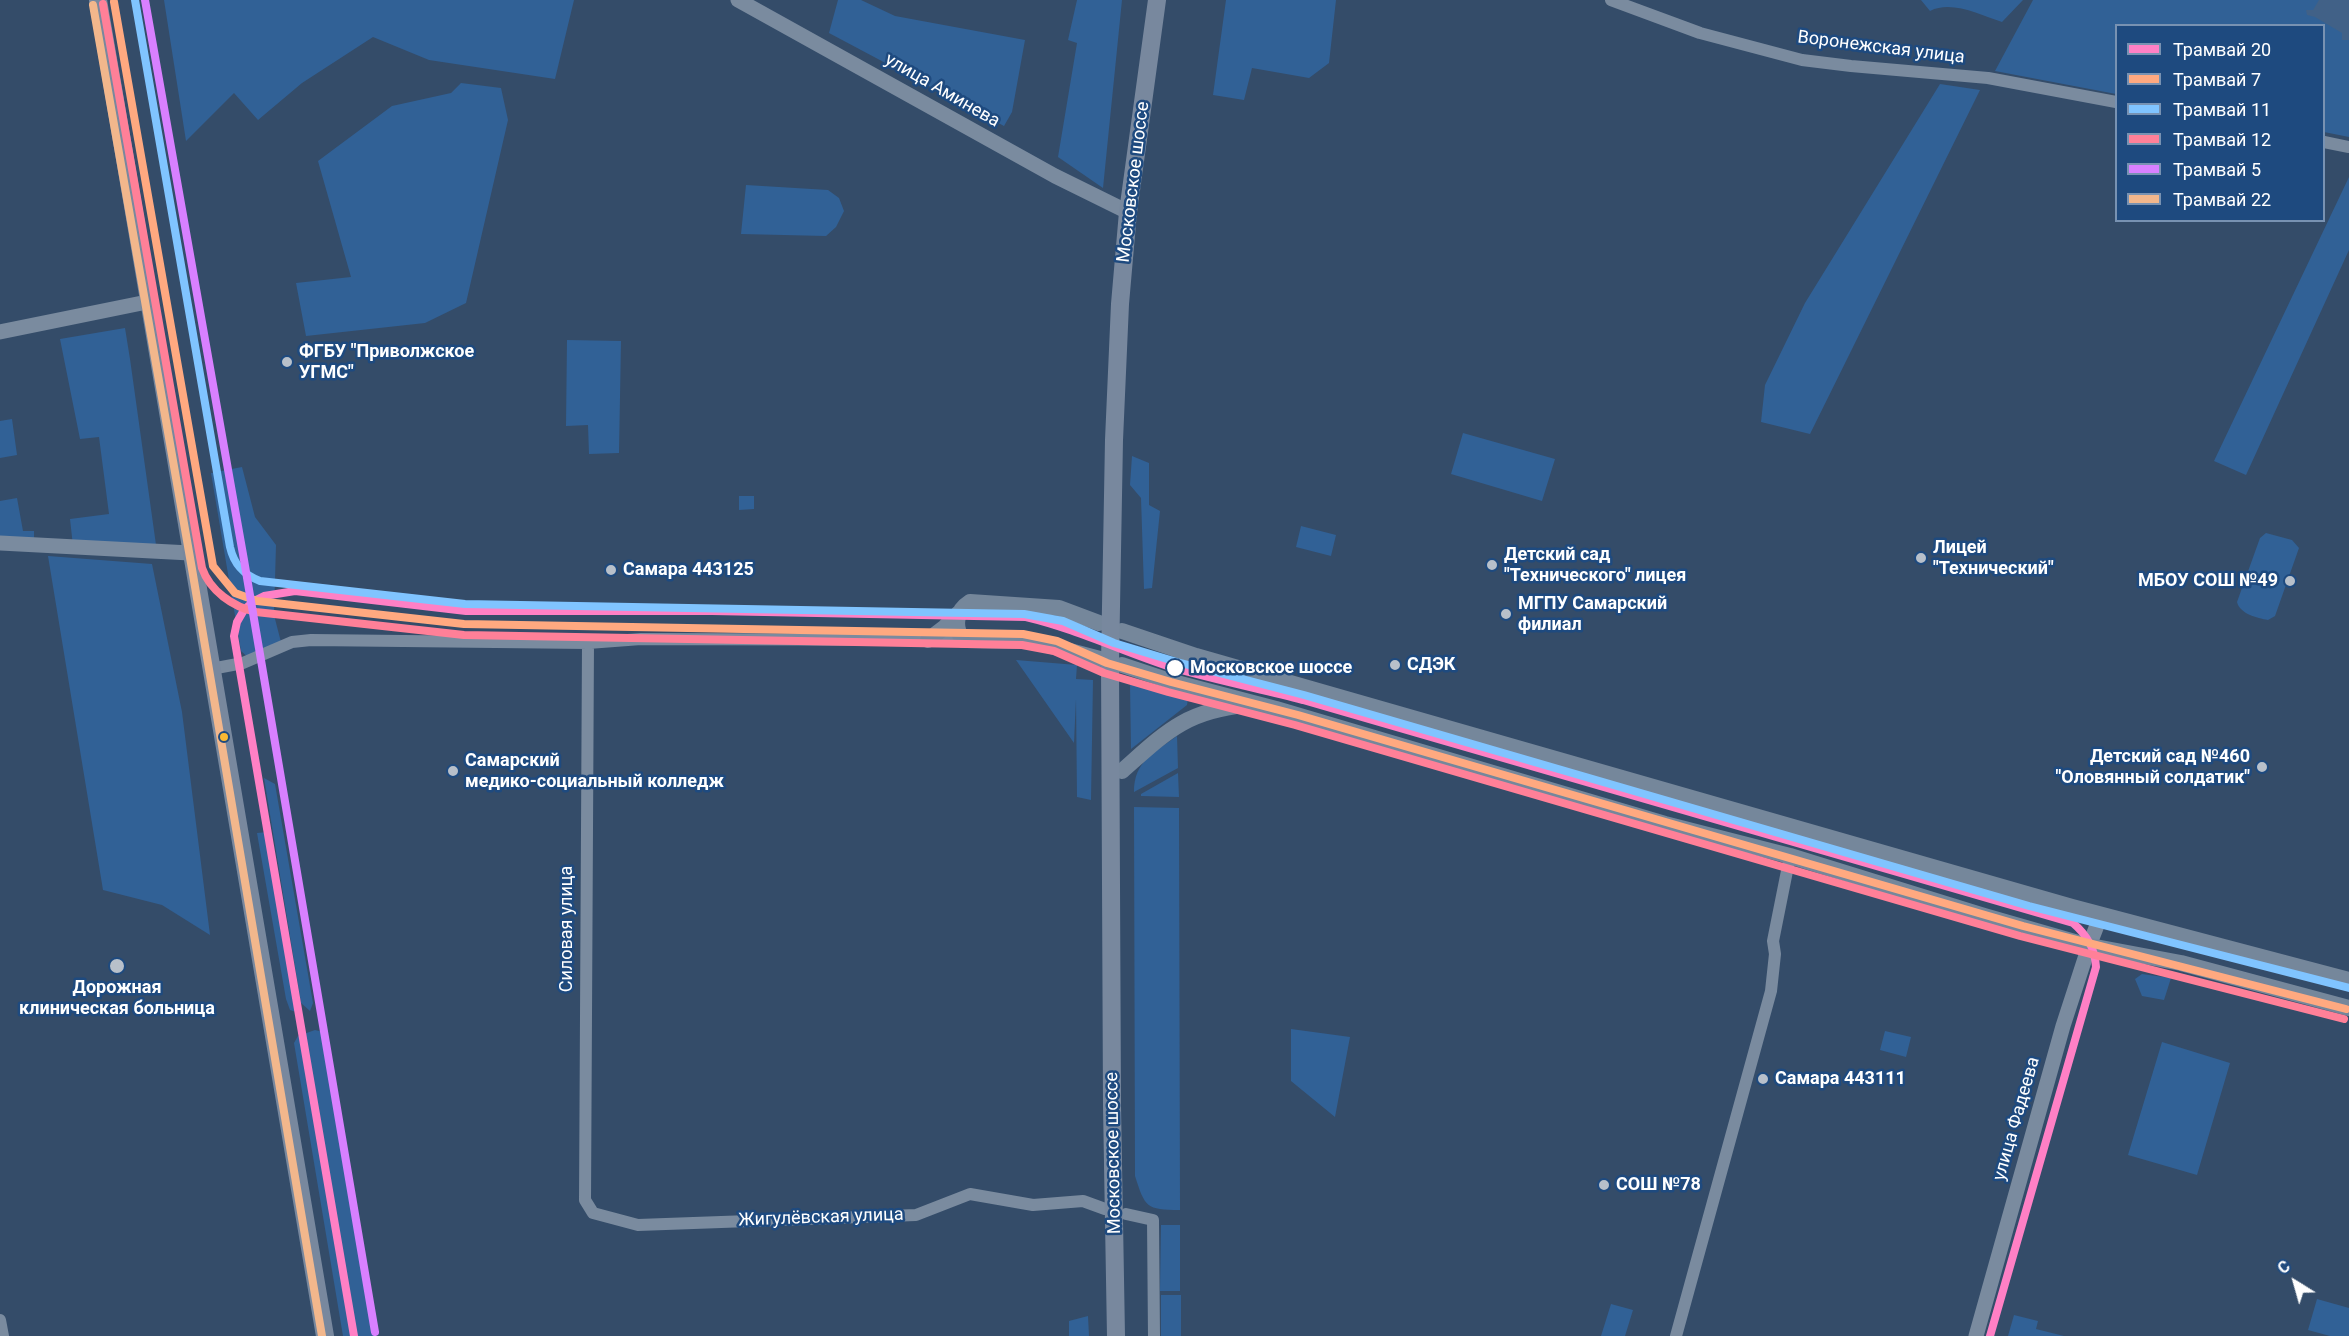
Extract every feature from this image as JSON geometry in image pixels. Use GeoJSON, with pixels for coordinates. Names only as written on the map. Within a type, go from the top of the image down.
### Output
{"type":"FeatureCollection","features":[{"type":"Feature","properties":{"kind":"main road"},"geometry":{"type":"LineString","coordinates":[[98,0],[147,302],[166,396],[190,554],[325,1336]]}},
{"type":"Feature","properties":{"kind":"main road","name":"Московское шоссе"},"geometry":{"type":"LineString","coordinates":[[1116,1336],[1111,662],[1114,429],[1123,210],[1146,0]]}},
{"type":"Feature","properties":{"kind":"main road","name":"Московское шоссе"},"geometry":{"type":"LineString","coordinates":[[1123,210],[1157,0]]}},
{"type":"Feature","properties":{"kind":"main road","name":"Московское шоссе"},"geometry":{"type":"LineString","coordinates":[[1111,627],[1137,216],[1166,0]]}},
{"type":"Feature","properties":{"kind":"main road"},"geometry":{"type":"LineString","coordinates":[[929,640],[970,602],[1059,608],[1196,656],[2101,915],[2349,980]]}},
{"type":"Feature","properties":{"kind":"main road"},"geometry":{"type":"LineString","coordinates":[[959,613],[957,628],[963,640],[1032,641],[1665,824],[1790,856],[2088,946],[2181,963],[2349,1008]]}},
{"type":"Feature","properties":{"kind":"main road","name":"Московское шоссе"},"geometry":{"type":"LineString","coordinates":[[1111,662],[1117,776],[1112,1095],[1115,1212],[1125,1336]]}},
{"type":"Feature","properties":{"kind":"main road"},"geometry":{"type":"LineString","coordinates":[[1117,776],[1150,746],[1190,718],[1210,710],[1256,704]]}},
{"type":"Feature","properties":{"kind":"main road","name":"Московское шоссе"},"geometry":{"type":"LineString","coordinates":[[1106,1336],[1115,1212]]}},
{"type":"Feature","properties":{"kind":"street","name":"улица Аминева"},"geometry":{"type":"LineString","coordinates":[[738,0],[1055,176],[1123,210]]}},
{"type":"Feature","properties":{"kind":"street","name":"Воронежская улица"},"geometry":{"type":"LineString","coordinates":[[1611,0],[1700,33],[1803,60],[1988,78],[2115,102]]}},
{"type":"Feature","properties":{"kind":"street"},"geometry":{"type":"LineString","coordinates":[[2325,142],[2349,147]]}},
{"type":"Feature","properties":{"kind":"street"},"geometry":{"type":"LineString","coordinates":[[0,332],[147,302]]}},
{"type":"Feature","properties":{"kind":"street"},"geometry":{"type":"LineString","coordinates":[[0,543],[190,554]]}},
{"type":"Feature","properties":{"kind":"street"},"geometry":{"type":"LineString","coordinates":[[211,669],[243,663],[292,642],[311,639],[588,643],[641,639],[963,640]]}},
{"type":"Feature","properties":{"kind":"street","name":"Силовая улица"},"geometry":{"type":"LineString","coordinates":[[588,643],[585,1200],[593,1213]]}},
{"type":"Feature","properties":{"kind":"street"},"geometry":{"type":"LineString","coordinates":[[1676,1336],[1771,991],[1775,954],[1773,942],[1790,856]]}},
{"type":"Feature","properties":{"kind":"street","name":"улица Фадеева"},"geometry":{"type":"LineString","coordinates":[[1976,1336],[2063,1026],[2088,946],[2101,915]]}},
{"type":"Feature","properties":{"kind":"street","name":"Жигулёвская улица"},"geometry":{"type":"LineString","coordinates":[[593,1213],[638,1225],[916,1215],[970,1194],[1033,1205],[1083,1202],[1153,1220],[1154,1336]]}},
{"type":"Feature","properties":{"kind":"street"},"geometry":{"type":"LineString","coordinates":[[0,1320],[3,1336]]}},
{"type":"Feature","properties":{"kind":"shaded area"},"geometry":{"type":"Polygon","coordinates":[[[164,0],[574,0],[555,79],[429,60],[373,37],[302,83],[258,120],[234,93],[186,141],[164,0]]]}},
{"type":"Feature","properties":{"kind":"shaded area"},"geometry":{"type":"Polygon","coordinates":[[[838,0],[861,0],[895,16],[1025,40],[1012,112],[1004,126],[829,33],[838,0]]]}},
{"type":"Feature","properties":{"kind":"shaded area"},"geometry":{"type":"Polygon","coordinates":[[[1077,0],[1122,0],[1103,188],[1058,157],[1077,43],[1068,40],[1077,0]]]}},
{"type":"Feature","properties":{"kind":"shaded area"},"geometry":{"type":"Polygon","coordinates":[[[1226,0],[1336,0],[1329,63],[1309,78],[1252,68],[1244,100],[1213,95],[1226,0]]]}},
{"type":"Feature","properties":{"kind":"shaded area"},"geometry":{"type":"Polygon","coordinates":[[[1921,0],[2023,0],[2002,22],[1957,8],[1947,7],[1930,11],[1921,0]]]}},
{"type":"Feature","properties":{"kind":"shaded area"},"geometry":{"type":"Polygon","coordinates":[[[2033,0],[2349,0],[2349,137],[2325,132],[2325,24],[2115,24],[2115,94],[1995,71],[2033,0]]]}},
{"type":"Feature","properties":{"kind":"shaded area"},"geometry":{"type":"Polygon","coordinates":[[[2319,0],[2349,0],[2349,40],[2342,40],[2342,33],[2315,17],[2307,15],[2306,10],[2313,10],[2319,0]]]}},
{"type":"Feature","properties":{"kind":"shaded area"},"geometry":{"type":"Polygon","coordinates":[[[461,83],[501,88],[508,120],[466,303],[425,323],[306,336],[296,283],[351,277],[318,161],[392,106],[451,93],[461,83]]]}},
{"type":"Feature","properties":{"kind":"shaded area"},"geometry":{"type":"Polygon","coordinates":[[[1940,84],[1980,90],[1810,434],[1761,422],[1765,385],[1805,303],[1940,84]]]}},
{"type":"Feature","properties":{"kind":"shaded area"},"geometry":{"type":"Polygon","coordinates":[[[2349,177],[2349,250],[2246,475],[2214,461],[2349,177]]]}},
{"type":"Feature","properties":{"kind":"shaded area"},"geometry":{"type":"Polygon","coordinates":[[[746,185],[828,190],[839,198],[844,211],[836,227],[826,236],[741,234],[746,185]]]}},
{"type":"Feature","properties":{"kind":"shaded area"},"geometry":{"type":"Polygon","coordinates":[[[125,328],[157,552],[73,546],[70,519],[109,514],[99,437],[80,439],[60,339],[125,328]]]}},
{"type":"Feature","properties":{"kind":"shaded area"},"geometry":{"type":"Polygon","coordinates":[[[567,340],[621,341],[619,453],[589,454],[588,425],[566,426],[567,340]]]}},
{"type":"Feature","properties":{"kind":"shaded area"},"geometry":{"type":"Polygon","coordinates":[[[12,419],[17,455],[0,458],[0,421],[12,419]]]}},
{"type":"Feature","properties":{"kind":"shaded area"},"geometry":{"type":"Polygon","coordinates":[[[1463,433],[1555,459],[1542,501],[1451,474],[1463,433]]]}},
{"type":"Feature","properties":{"kind":"shaded area"},"geometry":{"type":"Polygon","coordinates":[[[1132,456],[1149,463],[1149,505],[1160,511],[1152,588],[1144,589],[1141,498],[1130,485],[1132,456]]]}},
{"type":"Feature","properties":{"kind":"shaded area"},"geometry":{"type":"Polygon","coordinates":[[[242,467],[255,517],[276,545],[274,615],[282,646],[251,660],[241,651],[211,473],[242,467]]]}},
{"type":"Feature","properties":{"kind":"shaded area"},"geometry":{"type":"Polygon","coordinates":[[[739,496],[754,496],[754,509],[739,510],[739,496]]]}},
{"type":"Feature","properties":{"kind":"shaded area"},"geometry":{"type":"Polygon","coordinates":[[[17,498],[23,531],[34,531],[34,545],[0,543],[0,501],[17,498]]]}},
{"type":"Feature","properties":{"kind":"shaded area"},"geometry":{"type":"Polygon","coordinates":[[[1301,526],[1336,535],[1331,556],[1296,547],[1301,526]]]}},
{"type":"Feature","properties":{"kind":"shaded area"},"geometry":{"type":"Polygon","coordinates":[[[2266,533],[2292,540],[2299,548],[2275,616],[2268,620],[2245,612],[2237,602],[2260,538],[2266,533]]]}},
{"type":"Feature","properties":{"kind":"shaded area"},"geometry":{"type":"Polygon","coordinates":[[[48,556],[152,564],[182,712],[210,935],[162,905],[103,890],[48,556]]]}},
{"type":"Feature","properties":{"kind":"shaded area"},"geometry":{"type":"Polygon","coordinates":[[[1016,660],[1077,665],[1076,679],[1093,680],[1091,800],[1077,797],[1076,699],[1074,743],[1016,660]]]}},
{"type":"Feature","properties":{"kind":"shaded area"},"geometry":{"type":"Polygon","coordinates":[[[1134,682],[1188,699],[1187,705],[1131,749],[1130,684],[1134,682]]]}},
{"type":"Feature","properties":{"kind":"shaded area"},"geometry":{"type":"Polygon","coordinates":[[[1177,736],[1178,768],[1134,792],[1137,773],[1142,765],[1153,753],[1177,736]]]}},
{"type":"Feature","properties":{"kind":"shaded area"},"geometry":{"type":"Polygon","coordinates":[[[1178,773],[1179,797],[1141,796],[1141,794],[1178,773]]]}},
{"type":"Feature","properties":{"kind":"shaded area"},"geometry":{"type":"Polygon","coordinates":[[[264,778],[275,784],[313,1003],[310,1011],[301,1003],[264,778]]]}},
{"type":"Feature","properties":{"kind":"shaded area"},"geometry":{"type":"Polygon","coordinates":[[[1134,807],[1179,808],[1180,1210],[1160,1209],[1148,1205],[1141,1194],[1135,1176],[1134,807]]]}},
{"type":"Feature","properties":{"kind":"shaded area"},"geometry":{"type":"Polygon","coordinates":[[[268,832],[296,1012],[290,1010],[286,999],[257,833],[268,832]]]}},
{"type":"Feature","properties":{"kind":"shaded area"},"geometry":{"type":"Polygon","coordinates":[[[2142,974],[2171,978],[2164,1000],[2142,996],[2135,979],[2142,974]]]}},
{"type":"Feature","properties":{"kind":"shaded area"},"geometry":{"type":"Polygon","coordinates":[[[1291,1029],[1350,1037],[1335,1117],[1291,1081],[1291,1029]]]}},
{"type":"Feature","properties":{"kind":"shaded area"},"geometry":{"type":"Polygon","coordinates":[[[315,1030],[323,1032],[375,1336],[343,1336],[294,1043],[298,1036],[315,1030]]]}},
{"type":"Feature","properties":{"kind":"shaded area"},"geometry":{"type":"Polygon","coordinates":[[[1885,1031],[1911,1037],[1906,1057],[1880,1050],[1885,1031]]]}},
{"type":"Feature","properties":{"kind":"shaded area"},"geometry":{"type":"Polygon","coordinates":[[[2162,1042],[2230,1063],[2197,1175],[2128,1155],[2162,1042]]]}},
{"type":"Feature","properties":{"kind":"shaded area"},"geometry":{"type":"Polygon","coordinates":[[[1161,1225],[1180,1225],[1180,1291],[1160,1291],[1161,1225]]]}},
{"type":"Feature","properties":{"kind":"shaded area"},"geometry":{"type":"Polygon","coordinates":[[[1161,1295],[1181,1295],[1181,1336],[1161,1336],[1161,1295]]]}},
{"type":"Feature","properties":{"kind":"shaded area"},"geometry":{"type":"Polygon","coordinates":[[[2317,1299],[2349,1308],[2349,1336],[2330,1336],[2308,1330],[2317,1299]]]}},
{"type":"Feature","properties":{"kind":"shaded area"},"geometry":{"type":"Polygon","coordinates":[[[1611,1304],[1633,1310],[1625,1336],[1601,1336],[1611,1304]]]}},
{"type":"Feature","properties":{"kind":"shaded area"},"geometry":{"type":"Polygon","coordinates":[[[2014,1315],[2038,1321],[2036,1329],[2064,1336],[2008,1336],[2014,1315]]]}},
{"type":"Feature","properties":{"kind":"shaded area"},"geometry":{"type":"Polygon","coordinates":[[[1088,1316],[1089,1336],[1069,1336],[1069,1321],[1088,1316]]]}},
{"type":"Feature","properties":{"kind":"tram line","name":"11"},"geometry":{"type":"LineString","coordinates":[[135,0],[230,547],[237,564],[254,579],[465,604],[1024,614],[1063,621],[1114,643],[1177,662],[1304,695],[2029,906],[2349,988]]}},
{"type":"Feature","properties":{"kind":"tram line","name":"5"},"geometry":{"type":"LineString","coordinates":[[145,0],[244,560],[375,1332]]}},
{"type":"Feature","properties":{"kind":"tram line","name":"7"},"geometry":{"type":"LineString","coordinates":[[114,2],[213,566],[235,593],[257,601],[464,624],[1023,634],[1057,641],[1107,663],[1171,682],[1298,715],[2023,926],[2346,1009]]}},
{"type":"Feature","properties":{"kind":"tram line","name":"12"},"geometry":{"type":"LineString","coordinates":[[103,4],[202,568],[211,584],[223,597],[247,610],[464,635],[1022,645],[1054,651],[1104,673],[1168,692],[1295,725],[2020,936],[2344,1019]]}},
{"type":"Feature","properties":{"kind":"tram line","name":"22"},"geometry":{"type":"LineString","coordinates":[[93,5],[192,569],[322,1336]]}},
{"type":"Feature","properties":{"kind":"tram line","name":"20"},"geometry":{"type":"LineString","coordinates":[[354,1336],[234,636],[237,622],[244,610],[254,601],[264,596],[295,591],[466,611],[712,611],[1026,617],[1064,628],[1174,668],[1303,700],[2073,923],[2089,942],[2096,967],[1990,1336]]}},
{"type":"Feature","properties":{"kind":"place","name":"ФГБУ \"Приволжское УГМС\""},"geometry":{"type":"Point","coordinates":[287,362]}},
{"type":"Feature","properties":{"kind":"place","name":"Лицей \"Технический\""},"geometry":{"type":"Point","coordinates":[1921,558]}},
{"type":"Feature","properties":{"kind":"place","name":"Детский сад \"Технического\" лицея"},"geometry":{"type":"Point","coordinates":[1492,565]}},
{"type":"Feature","properties":{"kind":"place","name":"Самара 443125"},"geometry":{"type":"Point","coordinates":[611,570]}},
{"type":"Feature","properties":{"kind":"place","name":"МБОУ СОШ №49"},"geometry":{"type":"Point","coordinates":[2290,581]}},
{"type":"Feature","properties":{"kind":"place","name":"МГПУ Самарский филиал"},"geometry":{"type":"Point","coordinates":[1506,614]}},
{"type":"Feature","properties":{"kind":"place","name":"СДЭК"},"geometry":{"type":"Point","coordinates":[1395,665]}},
{"type":"Feature","properties":{"kind":"place","name":"Московское шоссе"},"geometry":{"type":"Point","coordinates":[1175,668]}},
{"type":"Feature","properties":{"kind":"place","name":"Детский сад №460 \"Оловянный солдатик\""},"geometry":{"type":"Point","coordinates":[2262,767]}},
{"type":"Feature","properties":{"kind":"place","name":"Самарский медико-социальный колледж"},"geometry":{"type":"Point","coordinates":[453,771]}},
{"type":"Feature","properties":{"kind":"place","name":"Дорожная клиническая больница"},"geometry":{"type":"Point","coordinates":[117,966]}},
{"type":"Feature","properties":{"kind":"place","name":"Самара 443111"},"geometry":{"type":"Point","coordinates":[1763,1079]}},
{"type":"Feature","properties":{"kind":"place","name":"СОШ №78"},"geometry":{"type":"Point","coordinates":[1604,1185]}}]}
